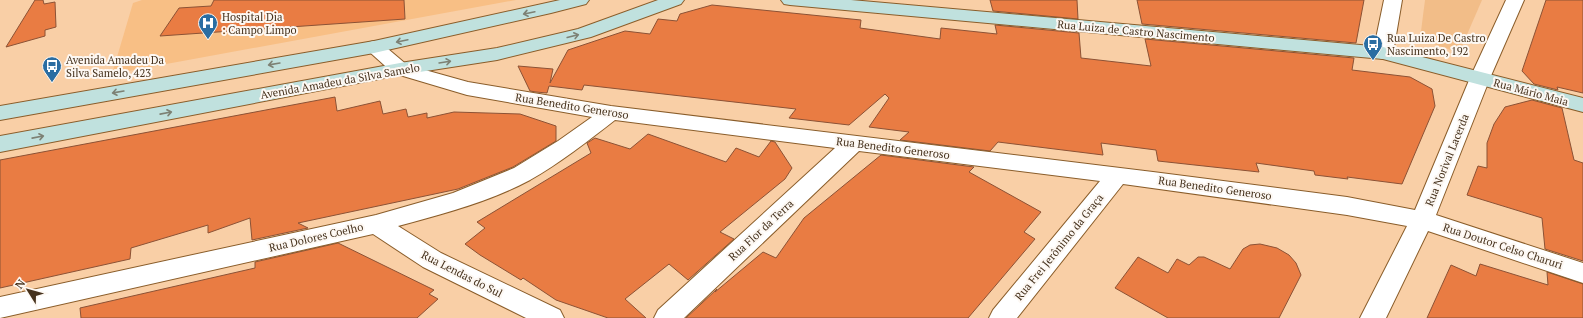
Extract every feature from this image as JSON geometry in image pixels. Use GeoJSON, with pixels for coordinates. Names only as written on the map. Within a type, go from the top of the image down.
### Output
{"type":"FeatureCollection","features":[{"type":"Feature","properties":{"kind":"street"},"geometry":{"type":"LineString","coordinates":[[0,113],[374,47],[551,8],[580,0]]}},
{"type":"Feature","properties":{"kind":"street","name":"Avenida Amadeu da Silva Samelo"},"geometry":{"type":"LineString","coordinates":[[0,144],[400,69],[497,54],[584,33],[675,0]]}},
{"type":"Feature","properties":{"kind":"street","name":"Rua Luiza de Castro Nascimento"},"geometry":{"type":"LineString","coordinates":[[790,0],[1383,54],[1480,78]]}},
{"type":"Feature","properties":{"kind":"street"},"geometry":{"type":"LineString","coordinates":[[1383,54],[1393,0]]}},
{"type":"Feature","properties":{"kind":"street","name":"Rua Norival Lacerda"},"geometry":{"type":"LineString","coordinates":[[1373,318],[1422,220],[1480,78],[1515,0]]}},
{"type":"Feature","properties":{"kind":"street","name":"Rua Benedito Generoso"},"geometry":{"type":"LineString","coordinates":[[374,47],[400,69],[467,88],[611,113],[1153,180],[1347,206],[1422,220]]}},
{"type":"Feature","properties":{"kind":"street","name":"Rua Mário Maia"},"geometry":{"type":"LineString","coordinates":[[1480,78],[1583,105]]}},
{"type":"Feature","properties":{"kind":"street","name":"Rua Dolores Coelho"},"geometry":{"type":"LineString","coordinates":[[0,308],[376,224],[460,200],[522,174],[566,146],[611,113]]}},
{"type":"Feature","properties":{"kind":"street","name":"Rua Flor da Terra"},"geometry":{"type":"LineString","coordinates":[[667,318],[854,143]]}},
{"type":"Feature","properties":{"kind":"street","name":"Rua Frei Jerônimo da Graça"},"geometry":{"type":"LineString","coordinates":[[1002,318],[1117,176]]}},
{"type":"Feature","properties":{"kind":"street","name":"Rua Doutor Celso Charuri"},"geometry":{"type":"LineString","coordinates":[[1422,220],[1583,273]]}},
{"type":"Feature","properties":{"kind":"street","name":"Rua Lendas do Sul"},"geometry":{"type":"LineString","coordinates":[[376,224],[432,260],[551,318]]}},
{"type":"Feature","properties":{"kind":"shaded area","name":"Hospital Dia : Campo Limpo"},"geometry":{"type":"Polygon","coordinates":[[[142,0],[516,0],[112,74],[133,3],[142,0]]]}},
{"type":"Feature","properties":{"kind":"shaded area"},"geometry":{"type":"Polygon","coordinates":[[[1425,0],[1482,0],[1459,53],[1420,39],[1425,0]]]}},
{"type":"Feature","properties":{"kind":"building"},"geometry":{"type":"Polygon","coordinates":[[[35,0],[43,0],[44,4],[55,2],[56,27],[45,30],[45,36],[6,47],[35,0]]]}},
{"type":"Feature","properties":{"kind":"building"},"geometry":{"type":"Polygon","coordinates":[[[214,0],[404,0],[405,19],[160,36],[179,8],[211,6],[214,0]]]}},
{"type":"Feature","properties":{"kind":"building"},"geometry":{"type":"Polygon","coordinates":[[[990,0],[1077,0],[1078,19],[993,11],[990,0]]]}},
{"type":"Feature","properties":{"kind":"building"},"geometry":{"type":"Polygon","coordinates":[[[1137,0],[1364,0],[1356,43],[1142,24],[1137,0]]]}},
{"type":"Feature","properties":{"kind":"building"},"geometry":{"type":"Polygon","coordinates":[[[1546,0],[1583,0],[1583,93],[1557,87],[1558,90],[1534,84],[1522,71],[1546,0]]]}},
{"type":"Feature","properties":{"kind":"building"},"geometry":{"type":"Polygon","coordinates":[[[712,5],[861,20],[860,28],[940,39],[941,28],[997,34],[995,25],[1079,33],[1081,58],[1151,66],[1145,39],[1354,58],[1352,70],[1410,77],[1432,89],[1435,106],[1402,184],[1347,177],[1348,179],[1315,175],[1314,171],[1256,163],[1259,172],[1158,161],[1156,150],[1101,143],[1103,155],[998,142],[990,151],[900,140],[909,132],[869,127],[889,98],[885,94],[849,125],[789,118],[796,109],[584,85],[582,90],[549,86],[547,93],[536,92],[530,91],[518,66],[553,69],[550,83],[568,50],[625,31],[650,34],[658,19],[677,21],[680,14],[712,5]]]}},
{"type":"Feature","properties":{"kind":"building"},"geometry":{"type":"Polygon","coordinates":[[[335,97],[337,111],[380,101],[383,114],[406,109],[408,117],[427,113],[427,118],[454,112],[520,114],[556,126],[556,141],[513,167],[458,189],[298,223],[308,228],[252,240],[250,218],[208,233],[208,225],[131,248],[130,259],[0,288],[0,160],[335,97]]]}},
{"type":"Feature","properties":{"kind":"building"},"geometry":{"type":"Polygon","coordinates":[[[1532,100],[1562,108],[1574,160],[1583,163],[1583,261],[1545,249],[1542,218],[1467,195],[1478,166],[1487,168],[1487,143],[1494,124],[1505,107],[1532,100]]]}},
{"type":"Feature","properties":{"kind":"building"},"geometry":{"type":"Polygon","coordinates":[[[648,134],[726,162],[736,148],[759,157],[771,141],[775,142],[792,168],[785,179],[720,232],[734,239],[688,280],[669,264],[625,299],[646,318],[608,318],[556,300],[523,278],[521,280],[480,255],[465,244],[485,228],[477,222],[591,153],[587,143],[595,138],[630,149],[648,134]]]}},
{"type":"Feature","properties":{"kind":"building"},"geometry":{"type":"Polygon","coordinates":[[[881,155],[974,167],[969,172],[1041,212],[1024,232],[1035,239],[968,318],[686,318],[717,289],[715,292],[763,252],[776,258],[804,218],[881,155]]]}},
{"type":"Feature","properties":{"kind":"building"},"geometry":{"type":"Polygon","coordinates":[[[338,243],[434,290],[429,294],[438,299],[417,318],[81,318],[80,308],[255,268],[255,262],[338,243]]]}},
{"type":"Feature","properties":{"kind":"building"},"geometry":{"type":"Polygon","coordinates":[[[1260,244],[1277,248],[1289,255],[1296,263],[1301,275],[1279,318],[1168,318],[1115,288],[1138,257],[1168,273],[1177,259],[1189,265],[1198,257],[1204,257],[1230,269],[1243,249],[1250,245],[1260,244]]]}},
{"type":"Feature","properties":{"kind":"building"},"geometry":{"type":"Polygon","coordinates":[[[1480,264],[1548,285],[1547,272],[1583,284],[1583,318],[1427,318],[1451,265],[1476,276],[1480,264]]]}},
{"type":"Feature","properties":{"kind":"place","name":"Hospital Dia : Campo Limpo"},"geometry":{"type":"Point","coordinates":[208,40]}},
{"type":"Feature","properties":{"kind":"place","name":"Rua Luiza De Castro Nascimento, 192"},"geometry":{"type":"Point","coordinates":[1373,61]}},
{"type":"Feature","properties":{"kind":"place","name":"Avenida Amadeu Da Silva Samelo, 423"},"geometry":{"type":"Point","coordinates":[52,83]}}]}
